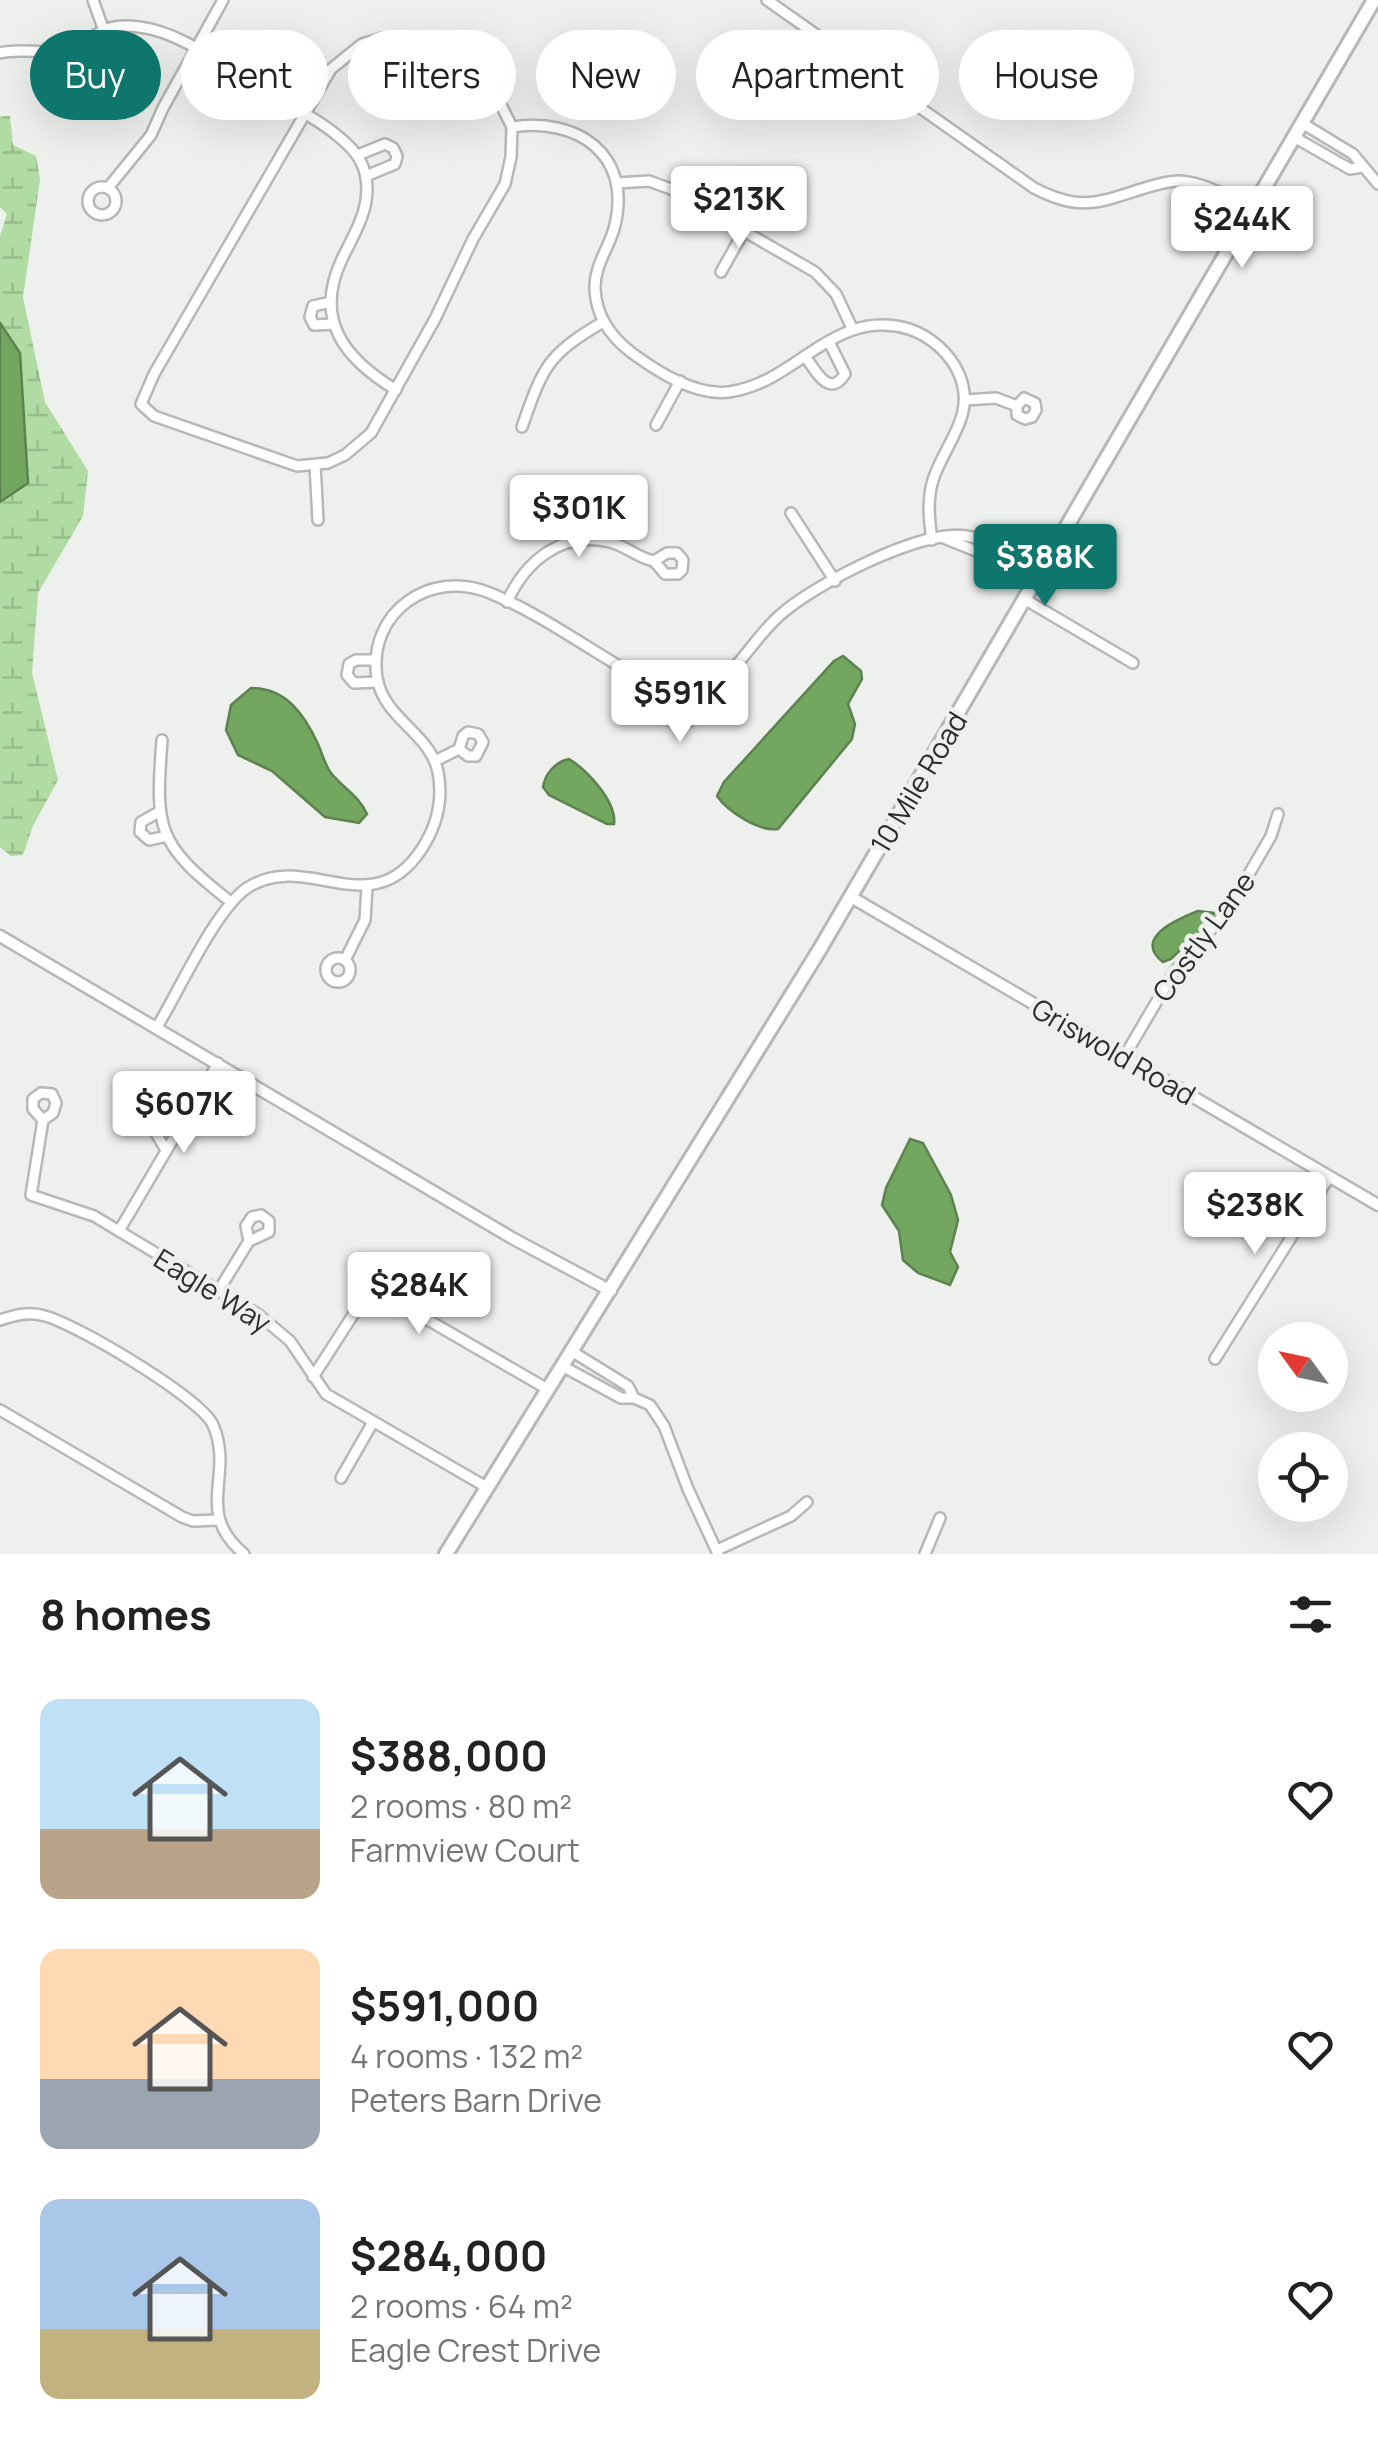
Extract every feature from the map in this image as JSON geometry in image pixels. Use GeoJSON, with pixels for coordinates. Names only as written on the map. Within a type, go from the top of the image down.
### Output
{"type":"FeatureCollection","features":[{"type":"Feature","properties":{"kind":"main road","name":"10 Mile Road"},"geometry":{"type":"LineString","coordinates":[[446,1554],[850,897],[1374,0]]}},
{"type":"Feature","properties":{"kind":"street"},"geometry":{"type":"LineString","coordinates":[[93,0],[103,28]]}},
{"type":"Feature","properties":{"kind":"street"},"geometry":{"type":"LineString","coordinates":[[205,30],[222,0]]}},
{"type":"Feature","properties":{"kind":"street"},"geometry":{"type":"LineString","coordinates":[[767,0],[1052,197],[1082,205],[1101,204],[1175,180],[1214,190],[1253,209]]}},
{"type":"Feature","properties":{"kind":"street"},"geometry":{"type":"LineString","coordinates":[[0,52],[68,49],[103,28],[120,26],[156,30],[181,42]]}},
{"type":"Feature","properties":{"kind":"street"},"geometry":{"type":"LineString","coordinates":[[301,120],[140,404],[154,416],[297,466],[345,455],[371,434],[505,184],[510,158],[512,127],[500,103],[483,82],[431,48],[408,40],[382,38],[362,44],[344,56],[328,74]]}},
{"type":"Feature","properties":{"kind":"street"},"geometry":{"type":"LineString","coordinates":[[108,188],[152,135],[181,76]]}},
{"type":"Feature","properties":{"kind":"street"},"geometry":{"type":"LineString","coordinates":[[313,120],[358,154],[366,176],[362,223],[334,279],[334,324],[344,347],[358,364],[396,390]]}},
{"type":"Feature","properties":{"kind":"street"},"geometry":{"type":"LineString","coordinates":[[512,127],[535,123],[560,126],[580,135],[598,150],[617,182],[619,197],[614,229],[598,266],[595,290],[603,322],[628,350],[691,387],[728,392],[758,383],[852,328],[874,323],[913,330],[940,346],[958,371],[965,400],[960,428],[932,483],[932,540]]}},
{"type":"Feature","properties":{"kind":"street"},"geometry":{"type":"LineString","coordinates":[[1302,123],[1353,154],[1378,184]]}},
{"type":"Feature","properties":{"kind":"street"},"geometry":{"type":"LineString","coordinates":[[1294,137],[1350,168],[1362,168]]}},
{"type":"Feature","properties":{"kind":"street"},"geometry":{"type":"LineString","coordinates":[[358,154],[385,144],[397,156],[388,170],[366,176]]}},
{"type":"Feature","properties":{"kind":"street"},"geometry":{"type":"LineString","coordinates":[[617,182],[649,181],[671,189],[815,272],[828,284],[852,328]]}},
{"type":"Feature","properties":{"kind":"street"},"geometry":{"type":"LineString","coordinates":[[721,272],[744,232]]}},
{"type":"Feature","properties":{"kind":"street"},"geometry":{"type":"LineString","coordinates":[[331,302],[314,306],[310,317],[314,325],[334,324]]}},
{"type":"Feature","properties":{"kind":"street"},"geometry":{"type":"LineString","coordinates":[[522,427],[537,383],[555,354],[603,322]]}},
{"type":"Feature","properties":{"kind":"street"},"geometry":{"type":"LineString","coordinates":[[804,356],[824,382],[840,383],[845,374],[843,366],[829,342]]}},
{"type":"Feature","properties":{"kind":"street"},"geometry":{"type":"LineString","coordinates":[[656,424],[680,381]]}},
{"type":"Feature","properties":{"kind":"street"},"geometry":{"type":"LineString","coordinates":[[965,400],[996,398],[1016,406]]}},
{"type":"Feature","properties":{"kind":"street"},"geometry":{"type":"LineString","coordinates":[[314,465],[318,520]]}},
{"type":"Feature","properties":{"kind":"street"},"geometry":{"type":"LineString","coordinates":[[792,513],[835,582]]}},
{"type":"Feature","properties":{"kind":"street"},"geometry":{"type":"LineString","coordinates":[[156,1027],[231,902],[252,885],[284,875],[367,887],[407,866],[426,841],[441,797],[435,761],[417,735],[396,716],[378,682],[376,660],[382,634],[391,618],[408,601],[430,589],[459,585],[490,592],[641,679],[668,690],[690,690],[719,682],[731,674],[780,615],[897,548],[968,536],[992,542],[1044,570]]}},
{"type":"Feature","properties":{"kind":"street"},"geometry":{"type":"LineString","coordinates":[[944,538],[983,553],[1036,584]]}},
{"type":"Feature","properties":{"kind":"street"},"geometry":{"type":"LineString","coordinates":[[508,602],[534,561],[567,542],[611,542],[654,561]]}},
{"type":"Feature","properties":{"kind":"street"},"geometry":{"type":"LineString","coordinates":[[1026,600],[1133,662]]}},
{"type":"Feature","properties":{"kind":"street"},"geometry":{"type":"LineString","coordinates":[[376,660],[356,660],[346,670],[354,683],[378,682]]}},
{"type":"Feature","properties":{"kind":"street"},"geometry":{"type":"LineString","coordinates":[[668,690],[668,717],[678,726],[689,721],[690,690]]}},
{"type":"Feature","properties":{"kind":"street"},"geometry":{"type":"LineString","coordinates":[[162,740],[159,812],[167,836],[184,863],[231,902]]}},
{"type":"Feature","properties":{"kind":"street"},"geometry":{"type":"LineString","coordinates":[[435,761],[459,749]]}},
{"type":"Feature","properties":{"kind":"street"},"geometry":{"type":"LineString","coordinates":[[159,812],[141,822],[140,832],[149,840],[167,836]]}},
{"type":"Feature","properties":{"kind":"street","name":"Costly Lane"},"geometry":{"type":"LineString","coordinates":[[1124,1056],[1174,972],[1228,910],[1271,836],[1278,814]]}},
{"type":"Feature","properties":{"kind":"street"},"geometry":{"type":"LineString","coordinates":[[345,960],[365,920],[367,887]]}},
{"type":"Feature","properties":{"kind":"street","name":"Griswold Road"},"geometry":{"type":"LineString","coordinates":[[850,897],[1378,1205]]}},
{"type":"Feature","properties":{"kind":"street"},"geometry":{"type":"LineString","coordinates":[[0,936],[498,1230],[611,1291]]}},
{"type":"Feature","properties":{"kind":"street"},"geometry":{"type":"LineString","coordinates":[[119,1231],[218,1064]]}},
{"type":"Feature","properties":{"kind":"street","name":"Eagle Way"},"geometry":{"type":"LineString","coordinates":[[42,1120],[31,1195],[68,1204],[219,1290],[277,1329],[300,1354],[326,1394],[488,1488]]}},
{"type":"Feature","properties":{"kind":"street"},"geometry":{"type":"LineString","coordinates":[[166,1150],[154,1130],[158,1121],[183,1120]]}},
{"type":"Feature","properties":{"kind":"street"},"geometry":{"type":"LineString","coordinates":[[1215,1358],[1329,1177]]}},
{"type":"Feature","properties":{"kind":"street"},"geometry":{"type":"LineString","coordinates":[[219,1290],[249,1241]]}},
{"type":"Feature","properties":{"kind":"street"},"geometry":{"type":"LineString","coordinates":[[313,1377],[372,1287],[549,1390]]}},
{"type":"Feature","properties":{"kind":"street"},"geometry":{"type":"LineString","coordinates":[[0,1320],[30,1313],[68,1325],[173,1388],[205,1412],[220,1450],[217,1520],[226,1538],[244,1554]]}},
{"type":"Feature","properties":{"kind":"street"},"geometry":{"type":"LineString","coordinates":[[572,1352],[628,1386],[634,1398]]}},
{"type":"Feature","properties":{"kind":"street"},"geometry":{"type":"LineString","coordinates":[[564,1367],[621,1398],[634,1398],[650,1405],[656,1412],[683,1491],[718,1552],[791,1516],[807,1502]]}},
{"type":"Feature","properties":{"kind":"street"},"geometry":{"type":"LineString","coordinates":[[0,1410],[182,1517],[193,1521],[217,1520]]}},
{"type":"Feature","properties":{"kind":"street"},"geometry":{"type":"LineString","coordinates":[[341,1478],[373,1422]]}},
{"type":"Feature","properties":{"kind":"street"},"geometry":{"type":"LineString","coordinates":[[925,1554],[940,1518]]}},
{"type":"Feature","properties":{"kind":"green space"},"geometry":{"type":"Polygon","coordinates":[[[0,116],[10,116],[13,145],[36,156],[40,180],[23,297],[45,402],[88,471],[83,516],[38,593],[32,673],[58,780],[33,826],[23,855],[11,856],[0,847],[0,502],[28,483],[20,354],[0,323],[0,236],[7,214],[0,207],[0,116]]]}},
{"type":"Feature","properties":{"kind":"shaded area"},"geometry":{"type":"Polygon","coordinates":[[[0,323],[20,353],[28,483],[0,502],[0,323]]]}},
{"type":"Feature","properties":{"kind":"shaded area"},"geometry":{"type":"Polygon","coordinates":[[[843,656],[861,671],[862,679],[848,704],[855,724],[852,739],[778,829],[762,827],[736,814],[717,796],[724,782],[834,661],[843,656]]]}},
{"type":"Feature","properties":{"kind":"shaded area"},"geometry":{"type":"Polygon","coordinates":[[[251,688],[284,698],[300,713],[331,773],[364,808],[367,814],[359,823],[325,817],[272,771],[238,755],[226,730],[231,705],[251,688]]]}},
{"type":"Feature","properties":{"kind":"shaded area"},"geometry":{"type":"Polygon","coordinates":[[[569,759],[606,797],[614,824],[549,795],[543,787],[552,769],[569,759]]]}},
{"type":"Feature","properties":{"kind":"shaded area"},"geometry":{"type":"Polygon","coordinates":[[[1198,911],[1214,913],[1215,917],[1163,962],[1155,953],[1155,937],[1170,924],[1198,911]]]}},
{"type":"Feature","properties":{"kind":"shaded area"},"geometry":{"type":"Polygon","coordinates":[[[910,1139],[923,1143],[951,1195],[958,1220],[950,1252],[958,1267],[950,1285],[918,1273],[903,1260],[899,1231],[882,1205],[910,1139]]]}}]}
